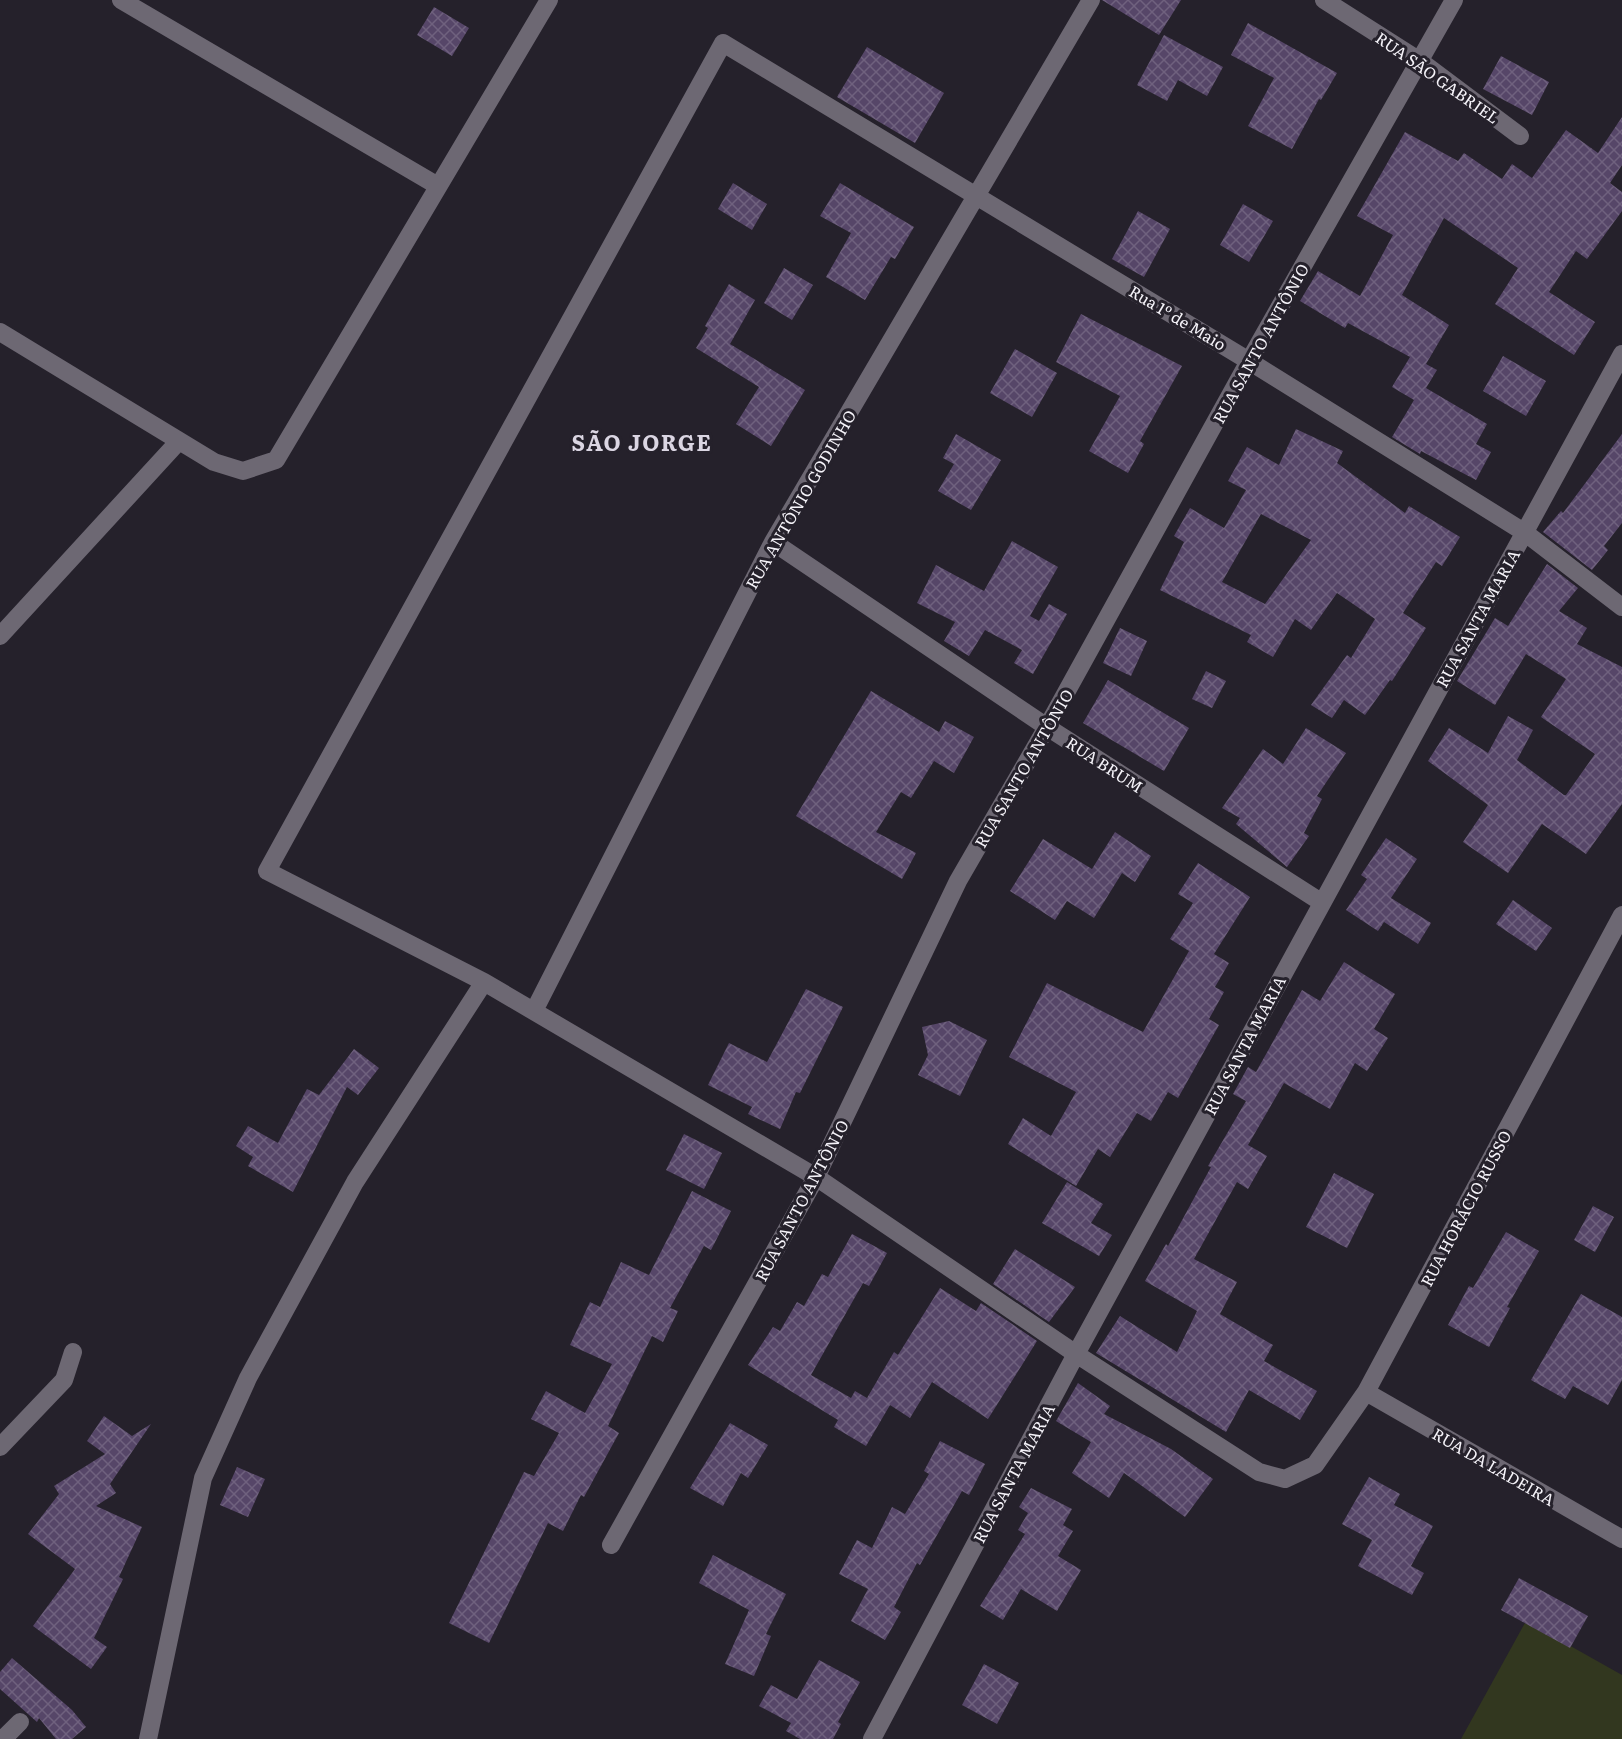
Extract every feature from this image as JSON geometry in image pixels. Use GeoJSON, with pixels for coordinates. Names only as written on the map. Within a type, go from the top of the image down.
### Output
{"type":"FeatureCollection","features":[{"type":"Feature","properties":{"kind":"street"},"geometry":{"type":"LineString","coordinates":[[121,0],[438,186]]}},
{"type":"Feature","properties":{"kind":"street"},"geometry":{"type":"LineString","coordinates":[[0,332],[214,462],[243,471],[276,460],[549,0]]}},
{"type":"Feature","properties":{"kind":"street","name":"RUA ANTÔNIO GODINHO"},"geometry":{"type":"LineString","coordinates":[[534,1011],[773,542],[1091,0]]}},
{"type":"Feature","properties":{"kind":"street","name":"RUA SÃO GABRIEL"},"geometry":{"type":"LineString","coordinates":[[1324,0],[1420,61],[1520,136]]}},
{"type":"Feature","properties":{"kind":"street","name":"RUA SANTO ANTÔNIO"},"geometry":{"type":"LineString","coordinates":[[611,1545],[816,1177],[958,881],[1047,727],[1249,361],[1454,0]]}},
{"type":"Feature","properties":{"kind":"street","name":"Rua 1º de Maio"},"geometry":{"type":"LineString","coordinates":[[484,982],[267,871],[723,43],[1249,361],[1524,532],[1622,607]]}},
{"type":"Feature","properties":{"kind":"street","name":"RUA SANTA MARIA"},"geometry":{"type":"LineString","coordinates":[[872,1739],[1076,1354],[1622,354]]}},
{"type":"Feature","properties":{"kind":"street"},"geometry":{"type":"LineString","coordinates":[[0,636],[179,441]]}},
{"type":"Feature","properties":{"kind":"street","name":"RUA BRUM"},"geometry":{"type":"LineString","coordinates":[[773,542],[1047,727],[1321,903]]}},
{"type":"Feature","properties":{"kind":"street","name":"RUA HORÁCIO RUSSO"},"geometry":{"type":"LineString","coordinates":[[1076,1354],[1259,1472],[1285,1479],[1315,1465],[1366,1392],[1622,915]]}},
{"type":"Feature","properties":{"kind":"street"},"geometry":{"type":"LineString","coordinates":[[148,1739],[203,1478],[248,1378],[355,1182],[484,982],[816,1177],[1076,1354]]}},
{"type":"Feature","properties":{"kind":"street"},"geometry":{"type":"LineString","coordinates":[[0,1447],[64,1380],[73,1352]]}},
{"type":"Feature","properties":{"kind":"street","name":"RUA DA LADEIRA"},"geometry":{"type":"LineString","coordinates":[[1366,1392],[1622,1539]]}},
{"type":"Feature","properties":{"kind":"street"},"geometry":{"type":"LineString","coordinates":[[3,1739],[20,1722]]}},
{"type":"Feature","properties":{"kind":"green space"},"geometry":{"type":"Polygon","coordinates":[[[1526,1621],[1622,1675],[1622,1739],[1461,1739],[1526,1621]]]}},
{"type":"Feature","properties":{"kind":"building"},"geometry":{"type":"Polygon","coordinates":[[[1102,0],[1181,0],[1159,35],[1102,0]]]}},
{"type":"Feature","properties":{"kind":"building"},"geometry":{"type":"Polygon","coordinates":[[[434,7],[469,28],[452,56],[417,35],[434,7]]]}},
{"type":"Feature","properties":{"kind":"building"},"geometry":{"type":"Polygon","coordinates":[[[1248,23],[1337,73],[1321,100],[1319,99],[1292,149],[1248,126],[1274,78],[1231,55],[1248,23]]]}},
{"type":"Feature","properties":{"kind":"building"},"geometry":{"type":"Polygon","coordinates":[[[1164,35],[1223,67],[1207,96],[1178,80],[1167,101],[1137,85],[1164,35]]]}},
{"type":"Feature","properties":{"kind":"building"},"geometry":{"type":"Polygon","coordinates":[[[867,47],[944,93],[915,143],[837,97],[867,47]]]}},
{"type":"Feature","properties":{"kind":"building"},"geometry":{"type":"Polygon","coordinates":[[[1501,56],[1549,82],[1532,115],[1483,89],[1501,56]]]}},
{"type":"Feature","properties":{"kind":"building"},"geometry":{"type":"Polygon","coordinates":[[[1622,117],[1622,165],[1610,183],[1622,192],[1622,211],[1587,259],[1576,251],[1549,292],[1595,322],[1574,355],[1495,304],[1518,268],[1444,218],[1402,295],[1449,325],[1426,364],[1437,370],[1426,388],[1487,424],[1476,444],[1491,452],[1476,480],[1421,451],[1420,454],[1392,437],[1414,400],[1392,387],[1410,357],[1348,323],[1345,328],[1300,301],[1318,271],[1360,296],[1393,235],[1357,216],[1405,132],[1458,161],[1464,153],[1502,179],[1512,164],[1532,178],[1566,130],[1598,153],[1622,117]]]}},
{"type":"Feature","properties":{"kind":"building"},"geometry":{"type":"Polygon","coordinates":[[[733,183],[767,204],[752,230],[718,209],[733,183]]]}},
{"type":"Feature","properties":{"kind":"building"},"geometry":{"type":"Polygon","coordinates":[[[840,183],[914,227],[895,259],[891,257],[865,300],[826,277],[851,233],[820,216],[840,183]]]}},
{"type":"Feature","properties":{"kind":"building"},"geometry":{"type":"Polygon","coordinates":[[[1243,204],[1273,221],[1249,262],[1220,245],[1243,204]]]}},
{"type":"Feature","properties":{"kind":"building"},"geometry":{"type":"Polygon","coordinates":[[[1138,211],[1170,229],[1144,277],[1112,259],[1138,211]]]}},
{"type":"Feature","properties":{"kind":"building"},"geometry":{"type":"Polygon","coordinates":[[[784,268],[813,285],[792,320],[764,303],[784,268]]]}},
{"type":"Feature","properties":{"kind":"building"},"geometry":{"type":"Polygon","coordinates":[[[729,284],[755,300],[730,344],[805,390],[771,446],[736,424],[759,387],[696,348],[708,328],[705,326],[729,284]]]}},
{"type":"Feature","properties":{"kind":"building"},"geometry":{"type":"Polygon","coordinates":[[[1081,314],[1182,366],[1140,441],[1144,444],[1128,473],[1089,451],[1120,396],[1056,362],[1081,314]]]}},
{"type":"Feature","properties":{"kind":"building"},"geometry":{"type":"Polygon","coordinates":[[[1015,349],[1057,373],[1032,417],[990,393],[1015,349]]]}},
{"type":"Feature","properties":{"kind":"building"},"geometry":{"type":"Polygon","coordinates":[[[1503,356],[1546,381],[1526,416],[1483,391],[1503,356]]]}},
{"type":"Feature","properties":{"kind":"building"},"geometry":{"type":"Polygon","coordinates":[[[1296,429],[1343,451],[1337,463],[1405,513],[1409,506],[1460,537],[1442,566],[1436,562],[1403,613],[1426,628],[1392,681],[1390,680],[1365,715],[1344,700],[1332,718],[1311,705],[1347,655],[1351,658],[1375,619],[1337,593],[1311,630],[1295,619],[1273,657],[1247,642],[1251,635],[1160,590],[1184,542],[1174,536],[1190,508],[1224,528],[1246,490],[1228,481],[1247,447],[1279,465],[1296,429]],[[1261,514],[1222,582],[1265,604],[1311,540],[1261,514]]]}},
{"type":"Feature","properties":{"kind":"building"},"geometry":{"type":"Polygon","coordinates":[[[956,434],[1001,460],[971,510],[938,491],[954,464],[943,458],[956,434]]]}},
{"type":"Feature","properties":{"kind":"building"},"geometry":{"type":"Polygon","coordinates":[[[1622,434],[1622,523],[1604,546],[1608,550],[1592,570],[1543,532],[1561,511],[1563,513],[1622,434]]]}},
{"type":"Feature","properties":{"kind":"building"},"geometry":{"type":"Polygon","coordinates":[[[1012,541],[1058,567],[1030,616],[1039,621],[1049,604],[1067,614],[1033,674],[1014,663],[1022,650],[985,630],[969,656],[944,641],[955,622],[917,603],[936,565],[984,591],[1012,541]]]}},
{"type":"Feature","properties":{"kind":"building"},"geometry":{"type":"Polygon","coordinates":[[[1547,564],[1578,588],[1559,611],[1587,628],[1577,644],[1622,667],[1622,804],[1586,854],[1542,824],[1508,873],[1463,842],[1488,805],[1428,761],[1449,728],[1488,753],[1508,716],[1533,730],[1517,760],[1564,795],[1595,754],[1541,717],[1566,679],[1526,654],[1495,705],[1457,681],[1495,618],[1508,626],[1547,564]]]}},
{"type":"Feature","properties":{"kind":"building"},"geometry":{"type":"Polygon","coordinates":[[[1120,628],[1147,641],[1131,676],[1103,663],[1120,628]]]}},
{"type":"Feature","properties":{"kind":"building"},"geometry":{"type":"Polygon","coordinates":[[[1206,671],[1226,681],[1212,708],[1192,699],[1206,671]]]}},
{"type":"Feature","properties":{"kind":"building"},"geometry":{"type":"Polygon","coordinates":[[[1108,680],[1189,728],[1164,771],[1083,723],[1108,680]]]}},
{"type":"Feature","properties":{"kind":"building"},"geometry":{"type":"Polygon","coordinates":[[[871,691],[939,732],[945,721],[974,737],[954,773],[934,761],[911,798],[901,792],[876,832],[916,853],[902,879],[796,816],[871,691]]]}},
{"type":"Feature","properties":{"kind":"building"},"geometry":{"type":"Polygon","coordinates":[[[1306,728],[1346,753],[1317,796],[1322,799],[1304,833],[1309,836],[1287,867],[1236,824],[1240,818],[1222,808],[1263,749],[1283,764],[1306,728]]]}},
{"type":"Feature","properties":{"kind":"building"},"geometry":{"type":"Polygon","coordinates":[[[1115,832],[1151,856],[1135,882],[1122,873],[1094,918],[1067,901],[1055,920],[1010,891],[1043,839],[1092,869],[1115,832]]]}},
{"type":"Feature","properties":{"kind":"building"},"geometry":{"type":"Polygon","coordinates":[[[1386,838],[1417,859],[1391,898],[1431,923],[1418,944],[1384,922],[1378,931],[1346,910],[1367,879],[1361,875],[1386,838]]]}},
{"type":"Feature","properties":{"kind":"building"},"geometry":{"type":"Polygon","coordinates":[[[1198,863],[1250,897],[1214,954],[1229,963],[1215,987],[1224,992],[1209,1019],[1219,1025],[1178,1098],[1168,1092],[1151,1121],[1137,1113],[1110,1157],[1098,1149],[1076,1186],[1008,1144],[1023,1118],[1051,1136],[1076,1092],[1009,1057],[1047,983],[1143,1032],[1189,951],[1170,939],[1193,903],[1178,894],[1198,863]]]}},
{"type":"Feature","properties":{"kind":"building"},"geometry":{"type":"Polygon","coordinates":[[[1513,900],[1552,928],[1536,951],[1496,924],[1513,900]]]}},
{"type":"Feature","properties":{"kind":"building"},"geometry":{"type":"Polygon","coordinates":[[[1344,962],[1395,994],[1374,1029],[1388,1038],[1367,1071],[1355,1063],[1330,1109],[1284,1083],[1248,1145],[1267,1156],[1248,1189],[1237,1182],[1194,1259],[1237,1282],[1220,1314],[1273,1345],[1264,1361],[1317,1391],[1300,1420],[1249,1390],[1226,1432],[1096,1353],[1120,1316],[1177,1352],[1197,1311],[1145,1281],[1166,1244],[1168,1246],[1211,1167],[1208,1166],[1246,1101],[1233,1094],[1248,1067],[1256,1072],[1302,990],[1320,1001],[1344,962]]]}},
{"type":"Feature","properties":{"kind":"building"},"geometry":{"type":"Polygon","coordinates":[[[806,989],[843,1007],[800,1093],[796,1092],[780,1129],[748,1114],[752,1107],[708,1085],[729,1043],[767,1062],[806,989]]]}},
{"type":"Feature","properties":{"kind":"building"},"geometry":{"type":"Polygon","coordinates":[[[949,1021],[987,1040],[960,1096],[918,1075],[928,1055],[922,1027],[949,1021]]]}},
{"type":"Feature","properties":{"kind":"building"},"geometry":{"type":"Polygon","coordinates":[[[354,1049],[379,1068],[358,1095],[347,1087],[293,1192],[248,1166],[253,1157],[236,1146],[248,1126],[278,1143],[307,1089],[319,1095],[354,1049]]]}},
{"type":"Feature","properties":{"kind":"building"},"geometry":{"type":"Polygon","coordinates":[[[684,1134],[722,1153],[704,1189],[666,1170],[684,1134]]]}},
{"type":"Feature","properties":{"kind":"building"},"geometry":{"type":"Polygon","coordinates":[[[1334,1173],[1374,1194],[1347,1248],[1306,1227],[1334,1173]]]}},
{"type":"Feature","properties":{"kind":"building"},"geometry":{"type":"Polygon","coordinates":[[[1067,1182],[1103,1204],[1091,1223],[1112,1235],[1099,1256],[1042,1223],[1067,1182]]]}},
{"type":"Feature","properties":{"kind":"building"},"geometry":{"type":"Polygon","coordinates":[[[692,1191],[731,1211],[711,1250],[704,1246],[670,1308],[678,1311],[663,1342],[652,1336],[608,1426],[619,1433],[584,1497],[581,1495],[563,1531],[548,1523],[489,1643],[449,1623],[524,1472],[534,1476],[559,1433],[531,1419],[546,1391],[585,1413],[612,1364],[570,1345],[590,1302],[600,1307],[621,1262],[649,1275],[692,1191]]]}},
{"type":"Feature","properties":{"kind":"building"},"geometry":{"type":"Polygon","coordinates":[[[1593,1206],[1614,1217],[1595,1252],[1574,1240],[1593,1206]]]}},
{"type":"Feature","properties":{"kind":"building"},"geometry":{"type":"Polygon","coordinates":[[[1506,1232],[1539,1251],[1507,1307],[1510,1308],[1489,1347],[1448,1325],[1469,1286],[1473,1288],[1506,1232]]]}},
{"type":"Feature","properties":{"kind":"building"},"geometry":{"type":"Polygon","coordinates":[[[852,1234],[887,1253],[869,1286],[863,1283],[811,1375],[851,1398],[855,1391],[867,1398],[894,1352],[898,1355],[940,1288],[976,1311],[981,1303],[1037,1341],[988,1419],[932,1382],[910,1418],[890,1405],[866,1446],[834,1427],[838,1420],[748,1365],[773,1327],[780,1331],[797,1302],[804,1306],[822,1274],[828,1277],[852,1234]]]}},
{"type":"Feature","properties":{"kind":"building"},"geometry":{"type":"Polygon","coordinates":[[[1015,1249],[1075,1287],[1049,1322],[993,1284],[1015,1249]]]}},
{"type":"Feature","properties":{"kind":"building"},"geometry":{"type":"Polygon","coordinates":[[[1581,1294],[1622,1317],[1622,1380],[1608,1405],[1573,1386],[1565,1399],[1531,1380],[1581,1294]]]}},
{"type":"Feature","properties":{"kind":"building"},"geometry":{"type":"Polygon","coordinates":[[[1078,1383],[1110,1406],[1104,1414],[1171,1449],[1213,1479],[1185,1517],[1124,1473],[1109,1498],[1072,1473],[1091,1442],[1056,1421],[1078,1383]]]}},
{"type":"Feature","properties":{"kind":"building"},"geometry":{"type":"Polygon","coordinates":[[[104,1416],[132,1436],[151,1424],[110,1484],[116,1493],[96,1506],[142,1527],[119,1577],[123,1579],[94,1638],[107,1647],[91,1669],[33,1626],[75,1569],[28,1534],[59,1494],[54,1486],[105,1454],[87,1441],[104,1416]]]}},
{"type":"Feature","properties":{"kind":"building"},"geometry":{"type":"Polygon","coordinates":[[[730,1423],[768,1445],[748,1478],[741,1473],[723,1506],[690,1488],[730,1423]]]}},
{"type":"Feature","properties":{"kind":"building"},"geometry":{"type":"Polygon","coordinates":[[[940,1441],[985,1464],[969,1495],[962,1491],[920,1565],[917,1563],[894,1607],[901,1612],[885,1640],[851,1621],[868,1589],[839,1574],[857,1540],[872,1548],[892,1507],[905,1514],[929,1474],[924,1471],[940,1441]]]}},
{"type":"Feature","properties":{"kind":"building"},"geometry":{"type":"Polygon","coordinates":[[[237,1467],[265,1479],[248,1517],[220,1505],[237,1467]]]}},
{"type":"Feature","properties":{"kind":"building"},"geometry":{"type":"Polygon","coordinates":[[[1369,1477],[1400,1494],[1394,1505],[1433,1526],[1411,1566],[1424,1573],[1412,1595],[1358,1566],[1372,1540],[1342,1524],[1369,1477]]]}},
{"type":"Feature","properties":{"kind":"building"},"geometry":{"type":"Polygon","coordinates":[[[1031,1488],[1072,1509],[1063,1525],[1073,1531],[1058,1556],[1081,1570],[1057,1611],[1021,1589],[1003,1620],[980,1606],[1025,1534],[1018,1530],[1028,1513],[1019,1507],[1031,1488]]]}},
{"type":"Feature","properties":{"kind":"building"},"geometry":{"type":"Polygon","coordinates":[[[713,1555],[786,1594],[766,1634],[771,1636],[754,1676],[725,1664],[749,1610],[699,1583],[713,1555]]]}},
{"type":"Feature","properties":{"kind":"building"},"geometry":{"type":"Polygon","coordinates":[[[1519,1578],[1588,1616],[1570,1648],[1501,1610],[1519,1578]]]}},
{"type":"Feature","properties":{"kind":"building"},"geometry":{"type":"Polygon","coordinates":[[[12,1658],[72,1710],[86,1727],[72,1739],[56,1739],[39,1718],[37,1722],[0,1689],[0,1672],[12,1658]]]}},
{"type":"Feature","properties":{"kind":"building"},"geometry":{"type":"Polygon","coordinates":[[[819,1660],[860,1682],[838,1722],[841,1724],[833,1739],[800,1739],[786,1731],[791,1723],[759,1706],[771,1685],[797,1699],[819,1660]]]}},
{"type":"Feature","properties":{"kind":"building"},"geometry":{"type":"Polygon","coordinates":[[[984,1664],[1019,1683],[997,1724],[962,1705],[984,1664]]]}},
{"type":"Feature","properties":{"kind":"district","name":"SÃO JORGE"},"geometry":{"type":"Point","coordinates":[642,441]}}]}
